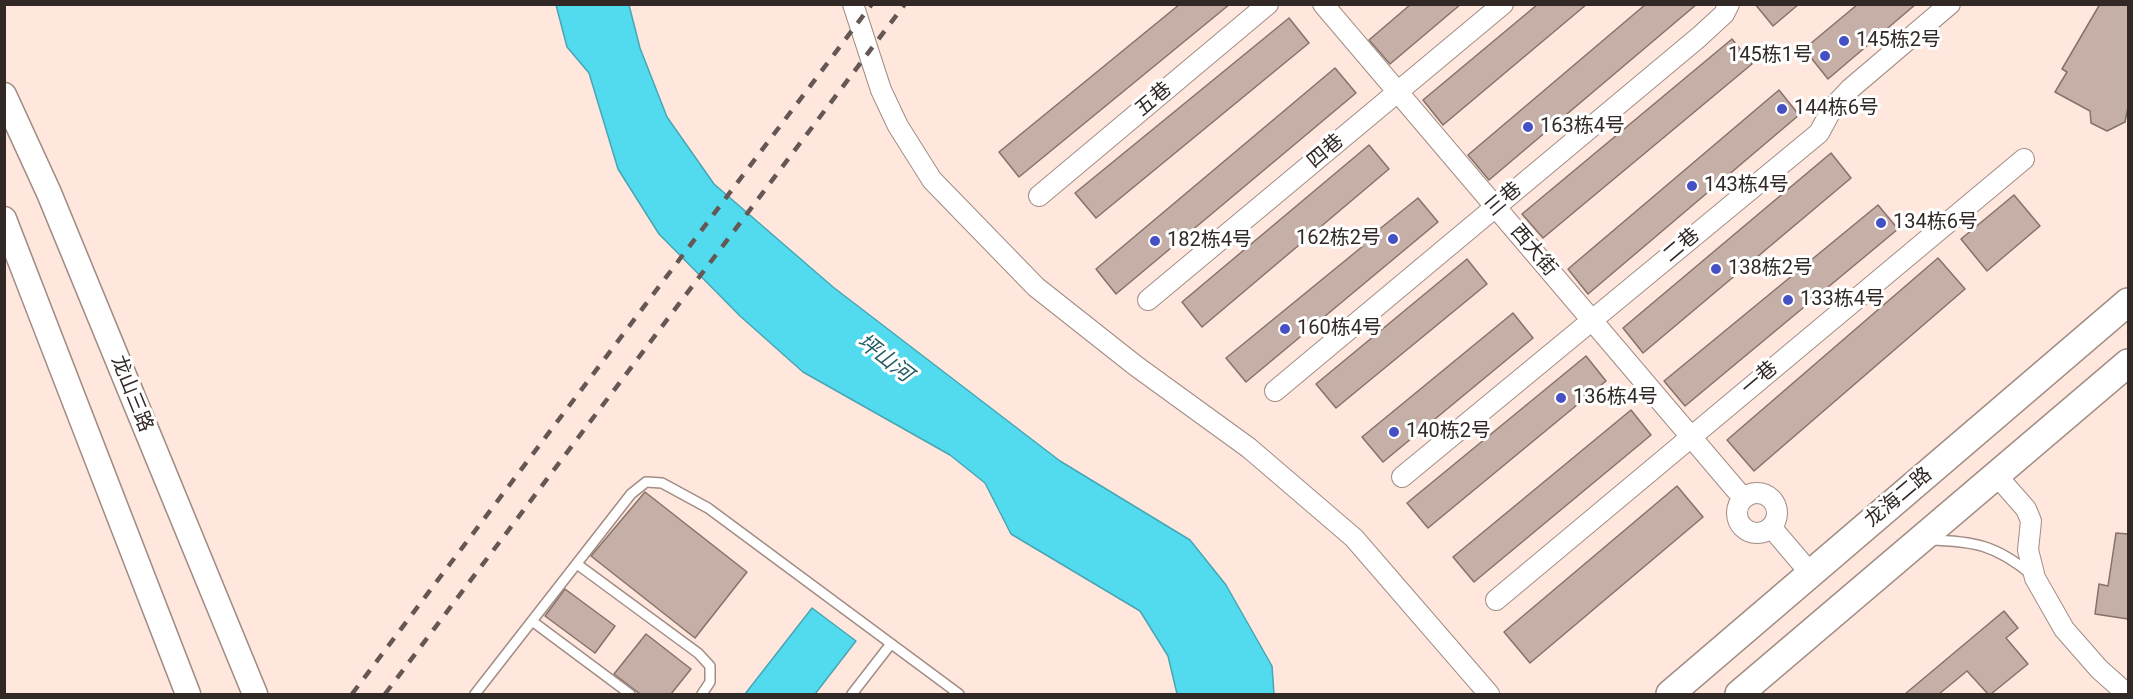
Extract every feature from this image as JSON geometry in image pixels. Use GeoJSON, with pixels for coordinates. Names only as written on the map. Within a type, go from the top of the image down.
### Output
{"type":"FeatureCollection","features":[{"type":"Feature","properties":{"kind":"main road","name":"龙海二路"},"geometry":{"type":"LineString","coordinates":[[1670,694],[2128,302]]}},
{"type":"Feature","properties":{"kind":"main road"},"geometry":{"type":"LineString","coordinates":[[1739,694],[2128,363]]}},
{"type":"Feature","properties":{"kind":"street"},"geometry":{"type":"LineString","coordinates":[[853,4],[885,99],[898,126],[932,180],[1036,287],[1136,366],[1249,448],[1354,537],[1489,694]]}},
{"type":"Feature","properties":{"kind":"street","name":"五巷"},"geometry":{"type":"LineString","coordinates":[[1039,196],[1268,4]]}},
{"type":"Feature","properties":{"kind":"street","name":"西大街"},"geometry":{"type":"LineString","coordinates":[[1323,4],[1743,498]]}},
{"type":"Feature","properties":{"kind":"street","name":"四巷"},"geometry":{"type":"LineString","coordinates":[[1148,300],[1503,4]]}},
{"type":"Feature","properties":{"kind":"street","name":"三巷"},"geometry":{"type":"LineString","coordinates":[[1275,391],[1699,37],[1724,14],[1729,4]]}},
{"type":"Feature","properties":{"kind":"street","name":"二巷"},"geometry":{"type":"LineString","coordinates":[[1402,477],[1818,133],[1833,107],[1850,89],[1950,4]]}},
{"type":"Feature","properties":{"kind":"street","name":"龙山三路"},"geometry":{"type":"LineString","coordinates":[[4,95],[54,204],[255,694]]}},
{"type":"Feature","properties":{"kind":"street","name":"一巷"},"geometry":{"type":"LineString","coordinates":[[1496,600],[2024,159]]}},
{"type":"Feature","properties":{"kind":"street"},"geometry":{"type":"LineString","coordinates":[[4,219],[188,694]]}},
{"type":"Feature","properties":{"kind":"street"},"geometry":{"type":"LineString","coordinates":[[1997,476],[2026,509],[2031,521],[2028,550],[2035,578],[2064,629],[2099,669],[2127,694]]}},
{"type":"Feature","properties":{"kind":"street"},"geometry":{"type":"LineString","coordinates":[[1756,493],[1769,497],[1777,514],[1771,527],[1755,533],[1743,528],[1737,517],[1737,510],[1743,498],[1756,493]]}},
{"type":"Feature","properties":{"kind":"street"},"geometry":{"type":"LineString","coordinates":[[1771,527],[1811,574]]}},
{"type":"Feature","properties":{"kind":"lane"},"geometry":{"type":"LineString","coordinates":[[475,694],[631,494],[646,482],[662,483],[708,508],[959,694]]}},
{"type":"Feature","properties":{"kind":"lane"},"geometry":{"type":"LineString","coordinates":[[1920,540],[1986,545],[2014,560],[2035,578]]}},
{"type":"Feature","properties":{"kind":"lane"},"geometry":{"type":"LineString","coordinates":[[577,564],[698,653],[710,666],[710,681],[702,694]]}},
{"type":"Feature","properties":{"kind":"lane"},"geometry":{"type":"LineString","coordinates":[[532,621],[630,694]]}},
{"type":"Feature","properties":{"kind":"lane"},"geometry":{"type":"LineString","coordinates":[[852,694],[890,645]]}},
{"type":"Feature","properties":{"kind":"water","name":"坪山河"},"geometry":{"type":"Polygon","coordinates":[[[556,5],[629,5],[640,48],[667,117],[714,184],[833,287],[1060,461],[1190,540],[1226,585],[1272,666],[1274,694],[1177,694],[1168,656],[1140,611],[1011,534],[985,483],[950,455],[803,372],[740,316],[659,234],[618,169],[589,73],[567,47],[556,5]]]}},
{"type":"Feature","properties":{"kind":"water"},"geometry":{"type":"Polygon","coordinates":[[[812,608],[856,641],[815,694],[745,694],[812,608]]]}},
{"type":"Feature","properties":{"kind":"building"},"geometry":{"type":"Polygon","coordinates":[[[1180,4],[1230,4],[1019,177],[999,152],[1180,4]]]}},
{"type":"Feature","properties":{"kind":"building"},"geometry":{"type":"Polygon","coordinates":[[[1411,4],[1461,4],[1390,64],[1369,40],[1411,4]]]}},
{"type":"Feature","properties":{"kind":"building"},"geometry":{"type":"Polygon","coordinates":[[[1538,4],[1587,4],[1443,125],[1423,100],[1538,4]]]}},
{"type":"Feature","properties":{"kind":"building"},"geometry":{"type":"Polygon","coordinates":[[[1646,4],[1697,4],[1489,180],[1468,155],[1646,4]]]}},
{"type":"Feature","properties":{"kind":"building"},"geometry":{"type":"Polygon","coordinates":[[[1755,4],[1799,4],[1773,26],[1755,4]]]}},
{"type":"Feature","properties":{"kind":"building"},"geometry":{"type":"Polygon","coordinates":[[[1858,4],[1916,4],[1828,79],[1804,49],[1858,4]]]}},
{"type":"Feature","properties":{"kind":"building"},"geometry":{"type":"Polygon","coordinates":[[[2100,4],[2128,4],[2128,107],[2125,122],[2107,131],[2091,123],[2090,111],[2055,92],[2067,72],[2062,69],[2100,4]]]}},
{"type":"Feature","properties":{"kind":"building"},"geometry":{"type":"Polygon","coordinates":[[[1289,18],[1309,43],[1096,218],[1075,193],[1289,18]]]}},
{"type":"Feature","properties":{"kind":"building"},"geometry":{"type":"Polygon","coordinates":[[[1732,39],[1752,64],[1543,238],[1522,214],[1732,39]]]}},
{"type":"Feature","properties":{"kind":"building"},"geometry":{"type":"Polygon","coordinates":[[[1335,68],[1356,93],[1116,294],[1096,269],[1335,68]]]}},
{"type":"Feature","properties":{"kind":"building"},"geometry":{"type":"Polygon","coordinates":[[[1779,90],[1799,115],[1588,294],[1568,269],[1779,90]]]}},
{"type":"Feature","properties":{"kind":"building"},"geometry":{"type":"Polygon","coordinates":[[[1369,145],[1389,169],[1202,327],[1182,302],[1369,145]]]}},
{"type":"Feature","properties":{"kind":"building"},"geometry":{"type":"Polygon","coordinates":[[[1831,153],[1851,178],[1643,353],[1623,328],[1831,153]]]}},
{"type":"Feature","properties":{"kind":"building"},"geometry":{"type":"Polygon","coordinates":[[[2014,195],[2040,226],[1987,271],[1961,239],[2014,195]]]}},
{"type":"Feature","properties":{"kind":"building"},"geometry":{"type":"Polygon","coordinates":[[[1418,198],[1438,222],[1246,382],[1226,358],[1418,198]]]}},
{"type":"Feature","properties":{"kind":"building"},"geometry":{"type":"Polygon","coordinates":[[[1878,205],[1898,229],[1685,406],[1664,381],[1878,205]]]}},
{"type":"Feature","properties":{"kind":"building"},"geometry":{"type":"Polygon","coordinates":[[[1938,258],[1965,289],[1754,471],[1727,440],[1938,258]]]}},
{"type":"Feature","properties":{"kind":"building"},"geometry":{"type":"Polygon","coordinates":[[[1467,259],[1487,284],[1336,408],[1316,384],[1467,259]]]}},
{"type":"Feature","properties":{"kind":"building"},"geometry":{"type":"Polygon","coordinates":[[[1513,313],[1533,338],[1383,462],[1362,437],[1513,313]]]}},
{"type":"Feature","properties":{"kind":"building"},"geometry":{"type":"Polygon","coordinates":[[[1586,356],[1606,381],[1428,528],[1407,503],[1586,356]]]}},
{"type":"Feature","properties":{"kind":"building"},"geometry":{"type":"Polygon","coordinates":[[[1631,410],[1651,435],[1474,582],[1453,557],[1631,410]]]}},
{"type":"Feature","properties":{"kind":"building"},"geometry":{"type":"Polygon","coordinates":[[[1677,486],[1703,517],[1530,663],[1504,632],[1677,486]]]}},
{"type":"Feature","properties":{"kind":"building"},"geometry":{"type":"Polygon","coordinates":[[[645,492],[747,572],[695,638],[591,556],[645,492]]]}},
{"type":"Feature","properties":{"kind":"building"},"geometry":{"type":"Polygon","coordinates":[[[2116,533],[2128,534],[2128,619],[2095,614],[2099,584],[2108,586],[2116,533]]]}},
{"type":"Feature","properties":{"kind":"building"},"geometry":{"type":"Polygon","coordinates":[[[565,589],[615,626],[595,653],[545,616],[565,589]]]}},
{"type":"Feature","properties":{"kind":"building"},"geometry":{"type":"Polygon","coordinates":[[[2004,611],[2018,628],[2006,638],[2028,664],[1991,694],[1988,694],[1967,671],[1939,694],[1905,694],[2004,611]]]}},
{"type":"Feature","properties":{"kind":"building"},"geometry":{"type":"Polygon","coordinates":[[[646,634],[691,669],[671,694],[640,694],[614,674],[646,634]]]}},
{"type":"Feature","properties":{"kind":"railway"},"geometry":{"type":"LineString","coordinates":[[352,694],[872,4]]}},
{"type":"Feature","properties":{"kind":"railway"},"geometry":{"type":"LineString","coordinates":[[385,694],[905,4]]}},
{"type":"Feature","properties":{"kind":"place","name":"145栋2号"},"geometry":{"type":"Point","coordinates":[1844,41]}},
{"type":"Feature","properties":{"kind":"place","name":"145栋1号"},"geometry":{"type":"Point","coordinates":[1825,56]}},
{"type":"Feature","properties":{"kind":"place","name":"144栋6号"},"geometry":{"type":"Point","coordinates":[1782,109]}},
{"type":"Feature","properties":{"kind":"place","name":"163栋4号"},"geometry":{"type":"Point","coordinates":[1528,127]}},
{"type":"Feature","properties":{"kind":"place","name":"143栋4号"},"geometry":{"type":"Point","coordinates":[1692,186]}},
{"type":"Feature","properties":{"kind":"place","name":"134栋6号"},"geometry":{"type":"Point","coordinates":[1881,223]}},
{"type":"Feature","properties":{"kind":"place","name":"162栋2号"},"geometry":{"type":"Point","coordinates":[1393,239]}},
{"type":"Feature","properties":{"kind":"place","name":"182栋4号"},"geometry":{"type":"Point","coordinates":[1155,241]}},
{"type":"Feature","properties":{"kind":"place","name":"138栋2号"},"geometry":{"type":"Point","coordinates":[1716,269]}},
{"type":"Feature","properties":{"kind":"place","name":"133栋4号"},"geometry":{"type":"Point","coordinates":[1788,300]}},
{"type":"Feature","properties":{"kind":"place","name":"160栋4号"},"geometry":{"type":"Point","coordinates":[1285,329]}},
{"type":"Feature","properties":{"kind":"place","name":"136栋4号"},"geometry":{"type":"Point","coordinates":[1561,398]}},
{"type":"Feature","properties":{"kind":"place","name":"140栋2号"},"geometry":{"type":"Point","coordinates":[1394,432]}}]}
